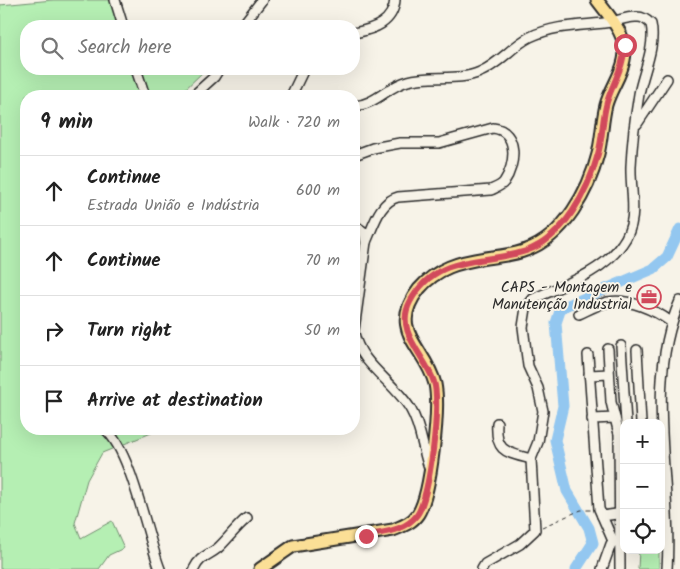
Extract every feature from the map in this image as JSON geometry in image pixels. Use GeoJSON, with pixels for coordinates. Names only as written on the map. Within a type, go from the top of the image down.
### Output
{"type":"FeatureCollection","features":[{"type":"Feature","properties":{"kind":"main road"},"geometry":{"type":"LineString","coordinates":[[260,569],[293,546],[366,536],[393,530],[407,524],[417,515],[424,503],[430,470],[437,396],[430,370],[408,333],[406,319],[409,304],[431,277],[446,267],[465,261],[525,251],[549,237],[559,228],[580,198],[590,178],[598,154],[608,98],[624,60],[625,45],[614,22],[597,0]]}},
{"type":"Feature","properties":{"kind":"street"},"geometry":{"type":"LineString","coordinates":[[115,0],[121,20]]}},
{"type":"Feature","properties":{"kind":"street"},"geometry":{"type":"LineString","coordinates":[[247,20],[262,0]]}},
{"type":"Feature","properties":{"kind":"street"},"geometry":{"type":"LineString","coordinates":[[360,31],[386,22],[394,11],[395,0]]}},
{"type":"Feature","properties":{"kind":"street"},"geometry":{"type":"LineString","coordinates":[[360,105],[371,102],[406,81],[423,77],[472,76],[482,72],[528,38],[546,30],[566,25],[614,22],[629,17],[646,19],[651,24],[652,42],[639,95],[630,167],[634,211],[623,243],[608,259],[591,272],[533,299],[526,308],[523,327],[524,346],[528,366],[542,400],[543,411],[538,442],[531,459],[535,530],[520,544],[485,564],[482,569]]}},
{"type":"Feature","properties":{"kind":"street"},"geometry":{"type":"LineString","coordinates":[[138,75],[143,90]]}},
{"type":"Feature","properties":{"kind":"street"},"geometry":{"type":"LineString","coordinates":[[200,90],[215,75]]}},
{"type":"Feature","properties":{"kind":"street"},"geometry":{"type":"LineString","coordinates":[[294,90],[301,75]]}},
{"type":"Feature","properties":{"kind":"street"},"geometry":{"type":"LineString","coordinates":[[635,126],[667,80]]}},
{"type":"Feature","properties":{"kind":"street"},"geometry":{"type":"LineString","coordinates":[[360,153],[373,148],[400,143],[439,143],[493,128],[507,133],[511,140],[511,165],[503,183],[491,190],[398,197],[388,200],[366,242],[360,286]]}},
{"type":"Feature","properties":{"kind":"street"},"geometry":{"type":"LineString","coordinates":[[360,229],[364,232],[366,242]]}},
{"type":"Feature","properties":{"kind":"street"},"geometry":{"type":"LineString","coordinates":[[579,314],[614,301],[652,309],[671,322]]}},
{"type":"Feature","properties":{"kind":"street"},"geometry":{"type":"LineString","coordinates":[[667,569],[663,377],[666,342],[671,322],[680,301]]}},
{"type":"Feature","properties":{"kind":"street"},"geometry":{"type":"LineString","coordinates":[[621,346],[626,419]]}},
{"type":"Feature","properties":{"kind":"street"},"geometry":{"type":"LineString","coordinates":[[608,349],[611,402],[619,434],[622,509]]}},
{"type":"Feature","properties":{"kind":"street"},"geometry":{"type":"LineString","coordinates":[[360,350],[404,398],[413,413],[420,428],[425,457],[430,470]]}},
{"type":"Feature","properties":{"kind":"street"},"geometry":{"type":"LineString","coordinates":[[637,350],[641,419]]}},
{"type":"Feature","properties":{"kind":"street"},"geometry":{"type":"LineString","coordinates":[[588,356],[600,513],[616,540],[620,569]]}},
{"type":"Feature","properties":{"kind":"street"},"geometry":{"type":"LineString","coordinates":[[589,375],[609,374]]}},
{"type":"Feature","properties":{"kind":"street"},"geometry":{"type":"LineString","coordinates":[[592,419],[615,418]]}},
{"type":"Feature","properties":{"kind":"street"},"geometry":{"type":"LineString","coordinates":[[497,423],[496,436],[499,446],[508,452],[531,459]]}},
{"type":"Feature","properties":{"kind":"street"},"geometry":{"type":"LineString","coordinates":[[111,435],[116,440],[121,451],[142,508],[160,569]]}},
{"type":"Feature","properties":{"kind":"street"},"geometry":{"type":"LineString","coordinates":[[600,513],[620,514]]}},
{"type":"Feature","properties":{"kind":"street"},"geometry":{"type":"LineString","coordinates":[[194,569],[202,556],[219,547],[230,533],[247,518]]}},
{"type":"Feature","properties":{"kind":"street"},"geometry":{"type":"LineString","coordinates":[[602,569],[616,540],[620,523]]}},
{"type":"Feature","properties":{"kind":"path"},"geometry":{"type":"LineString","coordinates":[[535,530],[581,510],[600,513]]}},
{"type":"Feature","properties":{"kind":"green space"},"geometry":{"type":"Polygon","coordinates":[[[53,0],[111,0],[117,20],[20,20],[20,75],[200,75],[184,90],[20,90],[20,435],[146,435],[102,453],[87,480],[75,523],[81,538],[112,521],[124,548],[109,555],[99,569],[0,569],[0,5],[53,0]]]}},
{"type":"Feature","properties":{"kind":"green space"},"geometry":{"type":"Polygon","coordinates":[[[639,554],[659,554],[659,569],[638,569],[639,554]]]}},
{"type":"Feature","properties":{"kind":"waterway"},"geometry":{"type":"LineString","coordinates":[[576,569],[593,543],[589,528],[567,491],[555,440],[563,406],[556,323],[561,308],[653,269],[667,257],[680,229]]}},
{"type":"Feature","properties":{"kind":"place","name":"CAPS - Montagem e Manutenção Industrial"},"geometry":{"type":"Point","coordinates":[649,297]}},
{"type":"Feature","properties":{"kind":"route"},"geometry":{"type":"LineString","coordinates":[[366,536],[393,530],[407,524],[417,515],[424,503],[428,483],[437,396],[430,370],[408,333],[406,319],[409,304],[431,277],[446,267],[465,261],[525,251],[549,237],[559,228],[580,198],[590,178],[598,154],[608,98],[624,60],[625,45]]}}]}
